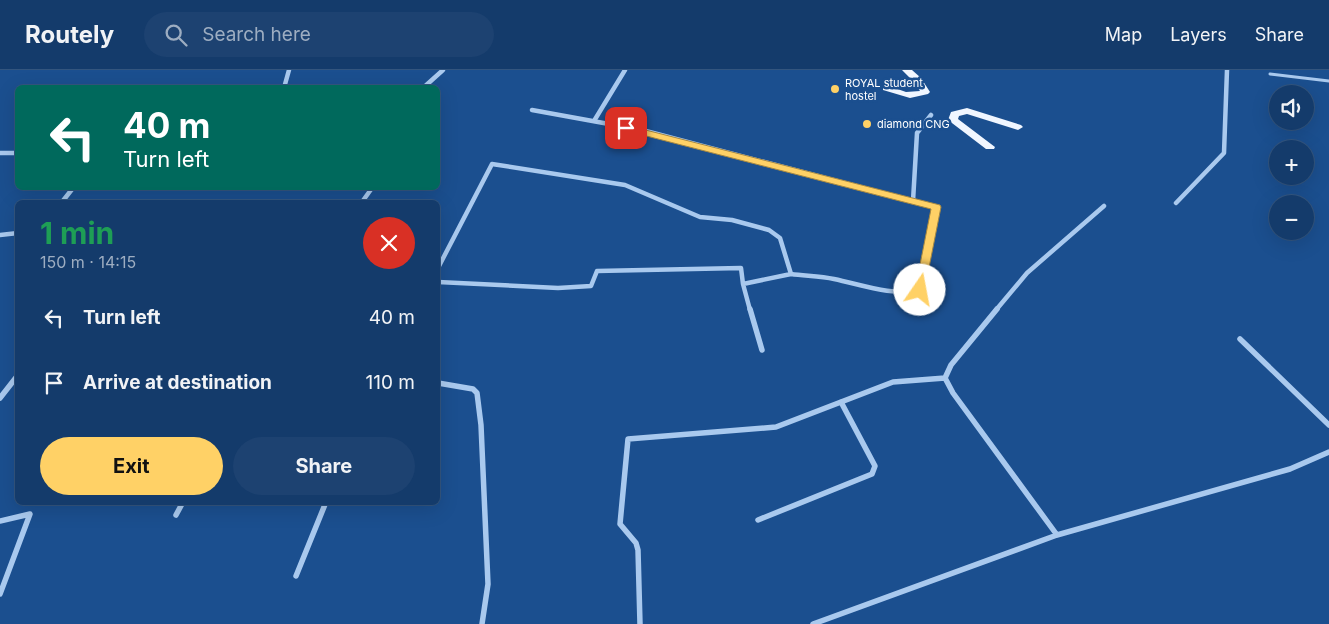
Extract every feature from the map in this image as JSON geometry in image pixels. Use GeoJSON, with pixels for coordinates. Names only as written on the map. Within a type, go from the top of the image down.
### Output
{"type":"FeatureCollection","features":[{"type":"Feature","properties":{"kind":"main road"},"geometry":{"type":"LineString","coordinates":[[886,88],[911,96],[925,92],[918,80],[907,70]]}},
{"type":"Feature","properties":{"kind":"main road"},"geometry":{"type":"LineString","coordinates":[[990,147],[958,125],[953,120],[954,114],[967,111],[1018,127]]}},
{"type":"Feature","properties":{"kind":"street"},"geometry":{"type":"LineString","coordinates":[[285,85],[289,70]]}},
{"type":"Feature","properties":{"kind":"street"},"geometry":{"type":"LineString","coordinates":[[426,85],[443,70]]}},
{"type":"Feature","properties":{"kind":"street"},"geometry":{"type":"LineString","coordinates":[[594,121],[624,70]]}},
{"type":"Feature","properties":{"kind":"street"},"geometry":{"type":"LineString","coordinates":[[1176,203],[1224,153],[1227,70]]}},
{"type":"Feature","properties":{"kind":"street"},"geometry":{"type":"LineString","coordinates":[[532,110],[642,130],[936,207],[920,290],[911,293],[898,292],[831,279],[791,274],[743,284]]}},
{"type":"Feature","properties":{"kind":"street"},"geometry":{"type":"LineString","coordinates":[[913,202],[917,133],[931,115]]}},
{"type":"Feature","properties":{"kind":"street"},"geometry":{"type":"LineString","coordinates":[[0,154],[15,153]]}},
{"type":"Feature","properties":{"kind":"street"},"geometry":{"type":"LineString","coordinates":[[440,264],[492,164],[625,185],[700,217],[732,220],[769,230],[780,238],[791,274]]}},
{"type":"Feature","properties":{"kind":"street"},"geometry":{"type":"LineString","coordinates":[[64,200],[71,190]]}},
{"type":"Feature","properties":{"kind":"street"},"geometry":{"type":"LineString","coordinates":[[945,378],[951,365],[1027,273],[1104,206]]}},
{"type":"Feature","properties":{"kind":"street"},"geometry":{"type":"LineString","coordinates":[[0,235],[15,233]]}},
{"type":"Feature","properties":{"kind":"street"},"geometry":{"type":"LineString","coordinates":[[440,282],[558,288],[591,286],[596,271],[741,268],[743,284],[762,350]]}},
{"type":"Feature","properties":{"kind":"street"},"geometry":{"type":"LineString","coordinates":[[1240,339],[1329,425]]}},
{"type":"Feature","properties":{"kind":"street"},"geometry":{"type":"LineString","coordinates":[[640,624],[638,550],[636,543],[620,524],[628,439],[776,427],[893,382],[945,378]]}},
{"type":"Feature","properties":{"kind":"street"},"geometry":{"type":"LineString","coordinates":[[945,378],[953,393],[1057,535]]}},
{"type":"Feature","properties":{"kind":"street"},"geometry":{"type":"LineString","coordinates":[[0,398],[15,379]]}},
{"type":"Feature","properties":{"kind":"street"},"geometry":{"type":"LineString","coordinates":[[440,384],[473,389],[477,393],[481,425],[488,584],[482,624]]}},
{"type":"Feature","properties":{"kind":"street"},"geometry":{"type":"LineString","coordinates":[[758,520],[872,474],[875,466],[841,402]]}},
{"type":"Feature","properties":{"kind":"street"},"geometry":{"type":"LineString","coordinates":[[812,624],[1057,535],[1290,469],[1329,452]]}},
{"type":"Feature","properties":{"kind":"street"},"geometry":{"type":"LineString","coordinates":[[176,515],[181,505]]}},
{"type":"Feature","properties":{"kind":"street"},"geometry":{"type":"LineString","coordinates":[[296,576],[325,505]]}},
{"type":"Feature","properties":{"kind":"street"},"geometry":{"type":"LineString","coordinates":[[0,521],[30,514],[0,594]]}},
{"type":"Feature","properties":{"kind":"lane"},"geometry":{"type":"LineString","coordinates":[[1270,74],[1329,81]]}},
{"type":"Feature","properties":{"kind":"place","name":"ROYAL student hostel"},"geometry":{"type":"Point","coordinates":[835,89]}},
{"type":"Feature","properties":{"kind":"place","name":"diamond CNG"},"geometry":{"type":"Point","coordinates":[867,124]}},
{"type":"Feature","properties":{"kind":"route"},"geometry":{"type":"LineString","coordinates":[[626,128],[642,130],[936,207],[920,290]]}}]}
